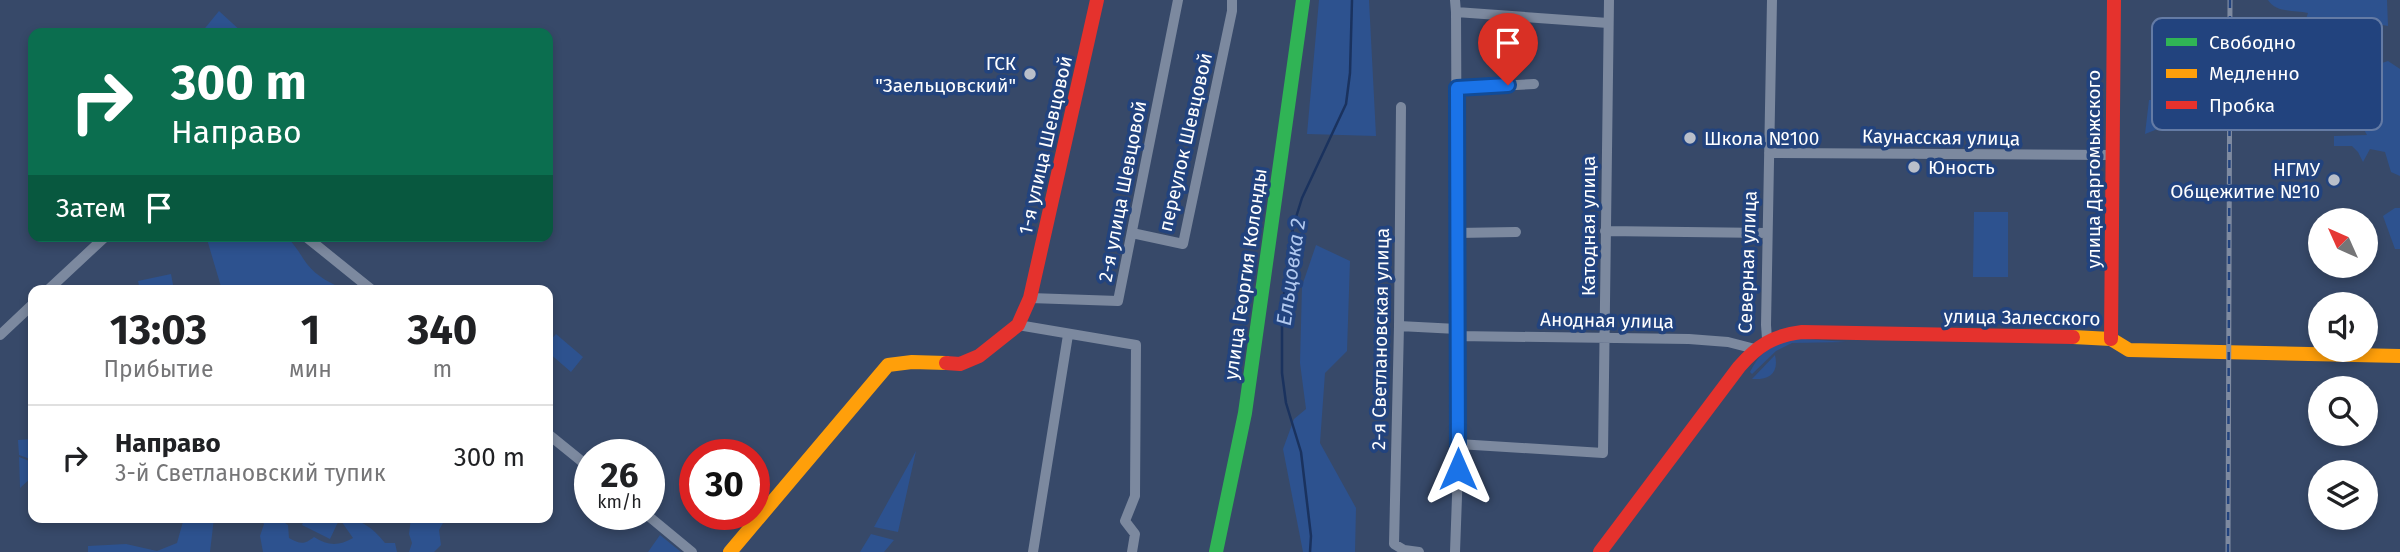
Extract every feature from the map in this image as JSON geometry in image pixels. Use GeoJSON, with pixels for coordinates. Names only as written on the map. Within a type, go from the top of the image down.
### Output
{"type":"FeatureCollection","features":[{"type":"Feature","properties":{"kind":"main road","name":"1-я улица Шевцовой"},"geometry":{"type":"LineString","coordinates":[[1018,324],[1030,298],[1097,0]]}},
{"type":"Feature","properties":{"kind":"main road","name":"улица Георгия Колонды"},"geometry":{"type":"LineString","coordinates":[[1216,552],[1245,413],[1303,0]]}},
{"type":"Feature","properties":{"kind":"main road","name":"улица Даргомыжского"},"geometry":{"type":"LineString","coordinates":[[2112,339],[2114,0]]}},
{"type":"Feature","properties":{"kind":"main road"},"geometry":{"type":"LineString","coordinates":[[730,552],[888,365],[912,362],[960,364],[979,356],[1018,324]]}},
{"type":"Feature","properties":{"kind":"main road","name":"улица Залесского"},"geometry":{"type":"LineString","coordinates":[[1768,339],[1802,332],[2112,339],[2129,350],[2400,356]]}},
{"type":"Feature","properties":{"kind":"main road","name":"Северная улица"},"geometry":{"type":"LineString","coordinates":[[1600,552],[1755,349],[1768,339]]}},
{"type":"Feature","properties":{"kind":"street","name":"2-я улица Шевцовой"},"geometry":{"type":"LineString","coordinates":[[1030,298],[1118,301],[1178,0]]}},
{"type":"Feature","properties":{"kind":"street","name":"переулок Шевцовой"},"geometry":{"type":"LineString","coordinates":[[1132,233],[1184,244],[1232,0]]}},
{"type":"Feature","properties":{"kind":"street"},"geometry":{"type":"LineString","coordinates":[[1455,0],[1458,444],[1455,552]]}},
{"type":"Feature","properties":{"kind":"street","name":"Катодная улица"},"geometry":{"type":"LineString","coordinates":[[1458,444],[1603,453],[1609,0]]}},
{"type":"Feature","properties":{"kind":"street","name":"Северная улица"},"geometry":{"type":"LineString","coordinates":[[1768,339],[1772,0]]}},
{"type":"Feature","properties":{"kind":"street"},"geometry":{"type":"LineString","coordinates":[[1456,12],[1608,23]]}},
{"type":"Feature","properties":{"kind":"street"},"geometry":{"type":"LineString","coordinates":[[1457,88],[1534,84]]}},
{"type":"Feature","properties":{"kind":"street","name":"2-я Светлановская улица"},"geometry":{"type":"LineString","coordinates":[[1401,107],[1394,544],[1404,550],[1419,552]]}},
{"type":"Feature","properties":{"kind":"street","name":"Каунасская улица"},"geometry":{"type":"LineString","coordinates":[[1769,153],[2112,155]]}},
{"type":"Feature","properties":{"kind":"street"},"geometry":{"type":"LineString","coordinates":[[1605,231],[1768,233]]}},
{"type":"Feature","properties":{"kind":"street"},"geometry":{"type":"LineString","coordinates":[[1457,233],[1516,232]]}},
{"type":"Feature","properties":{"kind":"street"},"geometry":{"type":"LineString","coordinates":[[53,285],[100,242]]}},
{"type":"Feature","properties":{"kind":"street"},"geometry":{"type":"LineString","coordinates":[[313,242],[366,285]]}},
{"type":"Feature","properties":{"kind":"street"},"geometry":{"type":"LineString","coordinates":[[0,335],[28,309]]}},
{"type":"Feature","properties":{"kind":"street"},"geometry":{"type":"LineString","coordinates":[[1018,324],[1136,345],[1136,496],[1125,521],[1135,534],[1132,552]]}},
{"type":"Feature","properties":{"kind":"street","name":"Анодная улица"},"geometry":{"type":"LineString","coordinates":[[1399,326],[1457,333],[1689,339],[1728,342],[1755,349]]}},
{"type":"Feature","properties":{"kind":"street"},"geometry":{"type":"LineString","coordinates":[[1033,552],[1068,335]]}},
{"type":"Feature","properties":{"kind":"street"},"geometry":{"type":"LineString","coordinates":[[553,438],[574,455]]}},
{"type":"Feature","properties":{"kind":"street"},"geometry":{"type":"LineString","coordinates":[[665,530],[692,552]]}},
{"type":"Feature","properties":{"kind":"shaded area"},"geometry":{"type":"Polygon","coordinates":[[[1319,0],[1369,0],[1376,136],[1307,134],[1319,0]]]}},
{"type":"Feature","properties":{"kind":"shaded area"},"geometry":{"type":"Polygon","coordinates":[[[2268,0],[2387,0],[2388,26],[2382,25],[2382,18],[2306,18],[2308,13],[2280,9],[2268,0]]]}},
{"type":"Feature","properties":{"kind":"shaded area"},"geometry":{"type":"Polygon","coordinates":[[[219,11],[238,28],[205,28],[219,11]]]}},
{"type":"Feature","properties":{"kind":"shaded area"},"geometry":{"type":"Polygon","coordinates":[[[2388,61],[2400,69],[2400,176],[2391,172],[2385,152],[2370,149],[2363,162],[2352,146],[2334,146],[2334,136],[2367,135],[2364,130],[2382,130],[2382,63],[2388,61]]]}},
{"type":"Feature","properties":{"kind":"shaded area"},"geometry":{"type":"Polygon","coordinates":[[[2149,100],[2152,100],[2152,130],[2155,130],[2145,134],[2149,100]]]}},
{"type":"Feature","properties":{"kind":"shaded area"},"geometry":{"type":"Polygon","coordinates":[[[2395,208],[2400,208],[2400,249],[2395,249],[2383,216],[2395,208]]]}},
{"type":"Feature","properties":{"kind":"shaded area"},"geometry":{"type":"Polygon","coordinates":[[[1974,212],[2008,212],[2008,277],[1973,277],[1974,212]]]}},
{"type":"Feature","properties":{"kind":"shaded area"},"geometry":{"type":"Polygon","coordinates":[[[208,242],[291,242],[315,273],[335,285],[221,285],[208,242]]]}},
{"type":"Feature","properties":{"kind":"shaded area"},"geometry":{"type":"Polygon","coordinates":[[[1316,245],[1350,261],[1347,351],[1325,373],[1320,443],[1356,508],[1355,552],[1303,552],[1283,449],[1294,419],[1306,409],[1300,363],[1302,286],[1316,245]]]}},
{"type":"Feature","properties":{"kind":"shaded area"},"geometry":{"type":"Polygon","coordinates":[[[171,274],[173,285],[139,285],[138,281],[171,274]]]}},
{"type":"Feature","properties":{"kind":"shaded area"},"geometry":{"type":"Polygon","coordinates":[[[556,334],[583,357],[571,372],[553,356],[553,337],[556,334]]]}},
{"type":"Feature","properties":{"kind":"shaded area"},"geometry":{"type":"Polygon","coordinates":[[[1792,338],[1846,342],[1792,343],[1776,351],[1752,374],[1750,372],[1767,350],[1792,338]]]}},
{"type":"Feature","properties":{"kind":"shaded area"},"geometry":{"type":"Polygon","coordinates":[[[1775,355],[1776,366],[1772,374],[1752,379],[1775,355]]]}},
{"type":"Feature","properties":{"kind":"shaded area"},"geometry":{"type":"Polygon","coordinates":[[[28,439],[28,458],[19,455],[18,440],[28,439]]]}},
{"type":"Feature","properties":{"kind":"shaded area"},"geometry":{"type":"Polygon","coordinates":[[[916,451],[898,532],[874,527],[916,451]]]}},
{"type":"Feature","properties":{"kind":"shaded area"},"geometry":{"type":"Polygon","coordinates":[[[19,457],[28,460],[28,481],[20,488],[19,457]]]}},
{"type":"Feature","properties":{"kind":"shaded area"},"geometry":{"type":"Polygon","coordinates":[[[183,523],[213,523],[210,552],[88,552],[88,546],[126,544],[157,551],[177,543],[183,523]]]}},
{"type":"Feature","properties":{"kind":"shaded area"},"geometry":{"type":"Polygon","coordinates":[[[285,523],[288,525],[289,538],[302,543],[314,537],[334,544],[353,538],[342,523],[361,523],[385,543],[395,543],[397,552],[263,552],[260,536],[264,524],[285,523]]]}},
{"type":"Feature","properties":{"kind":"shaded area"},"geometry":{"type":"Polygon","coordinates":[[[303,523],[338,523],[330,539],[302,525],[303,523]]]}},
{"type":"Feature","properties":{"kind":"shaded area"},"geometry":{"type":"Polygon","coordinates":[[[410,523],[443,523],[439,530],[441,545],[434,552],[409,552],[412,543],[409,534],[410,523]]]}},
{"type":"Feature","properties":{"kind":"shaded area"},"geometry":{"type":"Polygon","coordinates":[[[871,534],[894,540],[884,552],[860,552],[871,534]]]}},
{"type":"Feature","properties":{"kind":"shaded area"},"geometry":{"type":"Polygon","coordinates":[[[660,535],[681,552],[648,552],[660,535]]]}},
{"type":"Feature","properties":{"kind":"waterway","name":"Ельцовка 2"},"geometry":{"type":"LineString","coordinates":[[1310,552],[1311,536],[1301,452],[1286,403],[1282,373],[1282,309],[1293,227],[1302,198],[1346,104],[1350,73],[1352,0]]}},
{"type":"Feature","properties":{"kind":"railway"},"geometry":{"type":"LineString","coordinates":[[2230,0],[2230,18]]}},
{"type":"Feature","properties":{"kind":"railway"},"geometry":{"type":"LineString","coordinates":[[2228,552],[2230,130]]}},
{"type":"Feature","properties":{"kind":"traffic: fast"},"geometry":{"type":"LineString","coordinates":[[1216,552],[1245,413],[1303,0]]}},
{"type":"Feature","properties":{"kind":"traffic: slow"},"geometry":{"type":"LineString","coordinates":[[2073,337],[2111,339],[2129,350],[2400,356]]}},
{"type":"Feature","properties":{"kind":"traffic: slow"},"geometry":{"type":"LineString","coordinates":[[730,552],[888,365],[912,362],[946,363]]}},
{"type":"Feature","properties":{"kind":"traffic: jam"},"geometry":{"type":"LineString","coordinates":[[946,363],[960,364],[979,356],[1018,325],[1030,298],[1097,0]]}},
{"type":"Feature","properties":{"kind":"traffic: jam"},"geometry":{"type":"LineString","coordinates":[[2111,339],[2114,0]]}},
{"type":"Feature","properties":{"kind":"traffic: jam"},"geometry":{"type":"LineString","coordinates":[[1600,552],[1739,367],[1759,347],[1775,339],[1802,332],[2073,337]]}},
{"type":"Feature","properties":{"kind":"place","name":"ГСК \"Заельцовский\""},"geometry":{"type":"Point","coordinates":[1030,74]}},
{"type":"Feature","properties":{"kind":"place","name":"Школа №100"},"geometry":{"type":"Point","coordinates":[1690,138]}},
{"type":"Feature","properties":{"kind":"place","name":"Юность"},"geometry":{"type":"Point","coordinates":[1914,167]}},
{"type":"Feature","properties":{"kind":"place","name":"НГМУ Общежитие №10"},"geometry":{"type":"Point","coordinates":[2334,180]}},
{"type":"Feature","properties":{"kind":"route"},"geometry":{"type":"LineString","coordinates":[[1458,469],[1457,88],[1508,85]]}}]}
